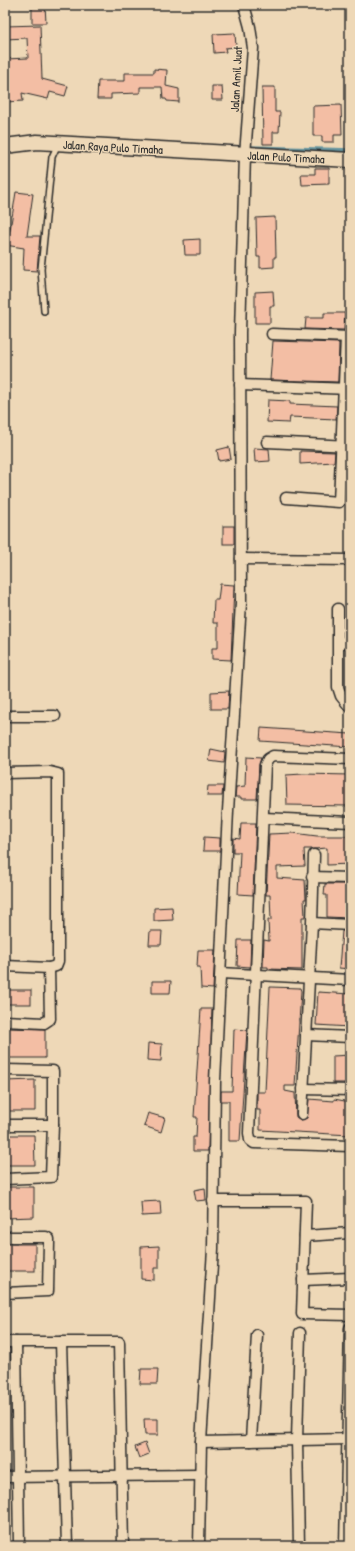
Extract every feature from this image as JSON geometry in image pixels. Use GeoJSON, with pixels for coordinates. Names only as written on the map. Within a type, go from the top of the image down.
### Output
{"type":"FeatureCollection","features":[{"type":"Feature","properties":{"kind":"street","name":"Jalan Amil Juat"},"geometry":{"type":"LineString","coordinates":[[199,1546],[201,1442],[213,1249],[215,1081],[222,973],[228,811],[239,646],[241,559],[240,385],[244,154],[253,48],[250,27],[244,5]]}},
{"type":"Feature","properties":{"kind":"street","name":"Jalan Raya Pulo Timaha"},"geometry":{"type":"LineString","coordinates":[[5,146],[37,142],[222,153]]}},
{"type":"Feature","properties":{"kind":"street","name":"Jalan Pulo Timaha"},"geometry":{"type":"LineString","coordinates":[[222,153],[350,160]]}},
{"type":"Feature","properties":{"kind":"street"},"geometry":{"type":"LineString","coordinates":[[272,334],[348,337],[345,446],[339,502],[286,498]]}},
{"type":"Feature","properties":{"kind":"street"},"geometry":{"type":"LineString","coordinates":[[240,385],[347,389]]}},
{"type":"Feature","properties":{"kind":"street"},"geometry":{"type":"LineString","coordinates":[[267,442],[345,446]]}},
{"type":"Feature","properties":{"kind":"street"},"geometry":{"type":"LineString","coordinates":[[241,559],[350,560]]}},
{"type":"Feature","properties":{"kind":"street"},"geometry":{"type":"LineString","coordinates":[[338,609],[338,687],[341,696],[350,707]]}},
{"type":"Feature","properties":{"kind":"street"},"geometry":{"type":"LineString","coordinates":[[339,642],[350,643]]}},
{"type":"Feature","properties":{"kind":"street"},"geometry":{"type":"LineString","coordinates":[[5,716],[55,716]]}},
{"type":"Feature","properties":{"kind":"street"},"geometry":{"type":"LineString","coordinates":[[350,759],[273,756],[268,758],[265,765],[264,818],[255,975],[250,1140],[254,1143],[350,1146]]}},
{"type":"Feature","properties":{"kind":"street"},"geometry":{"type":"LineString","coordinates":[[5,773],[50,772],[58,774],[58,961],[56,966],[49,968],[5,966]]}},
{"type":"Feature","properties":{"kind":"street"},"geometry":{"type":"LineString","coordinates":[[264,818],[350,822]]}},
{"type":"Feature","properties":{"kind":"street"},"geometry":{"type":"LineString","coordinates":[[302,1114],[314,855]]}},
{"type":"Feature","properties":{"kind":"street"},"geometry":{"type":"LineString","coordinates":[[312,877],[350,878]]}},
{"type":"Feature","properties":{"kind":"street"},"geometry":{"type":"LineString","coordinates":[[312,923],[350,925]]}},
{"type":"Feature","properties":{"kind":"street"},"geometry":{"type":"LineString","coordinates":[[5,1021],[44,1023],[50,1019],[49,968]]}},
{"type":"Feature","properties":{"kind":"street"},"geometry":{"type":"LineString","coordinates":[[222,973],[350,980]]}},
{"type":"Feature","properties":{"kind":"street"},"geometry":{"type":"LineString","coordinates":[[306,1035],[350,1037]]}},
{"type":"Feature","properties":{"kind":"street"},"geometry":{"type":"LineString","coordinates":[[5,1070],[53,1071],[51,1177],[5,1179]]}},
{"type":"Feature","properties":{"kind":"street"},"geometry":{"type":"LineString","coordinates":[[303,1089],[350,1090]]}},
{"type":"Feature","properties":{"kind":"street"},"geometry":{"type":"LineString","coordinates":[[5,1125],[53,1125]]}},
{"type":"Feature","properties":{"kind":"street"},"geometry":{"type":"LineString","coordinates":[[213,1201],[306,1201],[302,1314],[350,1315]]}},
{"type":"Feature","properties":{"kind":"street"},"geometry":{"type":"LineString","coordinates":[[305,1236],[350,1233]]}},
{"type":"Feature","properties":{"kind":"street"},"geometry":{"type":"LineString","coordinates":[[5,1237],[46,1237],[50,1242],[48,1291],[5,1293]]}},
{"type":"Feature","properties":{"kind":"street"},"geometry":{"type":"LineString","coordinates":[[303,1280],[350,1278]]}},
{"type":"Feature","properties":{"kind":"street"},"geometry":{"type":"LineString","coordinates":[[345,1544],[350,1328]]}},
{"type":"Feature","properties":{"kind":"street"},"geometry":{"type":"LineString","coordinates":[[299,1546],[297,1440],[300,1333]]}},
{"type":"Feature","properties":{"kind":"street"},"geometry":{"type":"LineString","coordinates":[[251,1441],[257,1335]]}},
{"type":"Feature","properties":{"kind":"street"},"geometry":{"type":"LineString","coordinates":[[5,1342],[119,1342],[123,1546]]}},
{"type":"Feature","properties":{"kind":"street"},"geometry":{"type":"LineString","coordinates":[[16,1342],[19,1546]]}},
{"type":"Feature","properties":{"kind":"street"},"geometry":{"type":"LineString","coordinates":[[61,1342],[67,1546]]}},
{"type":"Feature","properties":{"kind":"street"},"geometry":{"type":"LineString","coordinates":[[201,1442],[348,1439]]}},
{"type":"Feature","properties":{"kind":"street"},"geometry":{"type":"LineString","coordinates":[[5,1477],[201,1475]]}},
{"type":"Feature","properties":{"kind":"lane"},"geometry":{"type":"LineString","coordinates":[[44,311],[41,269],[52,157],[58,144]]}},
{"type":"Feature","properties":{"kind":"building"},"geometry":{"type":"Polygon","coordinates":[[[32,5],[45,5],[46,23],[32,23],[32,5]]]}},
{"type":"Feature","properties":{"kind":"building"},"geometry":{"type":"Polygon","coordinates":[[[40,25],[42,79],[68,86],[65,96],[50,92],[48,99],[22,93],[23,101],[5,102],[5,59],[28,58],[27,38],[5,39],[5,26],[40,25]]]}},
{"type":"Feature","properties":{"kind":"building"},"geometry":{"type":"Polygon","coordinates":[[[235,33],[236,47],[225,48],[226,52],[214,53],[213,34],[235,33]]]}},
{"type":"Feature","properties":{"kind":"building"},"geometry":{"type":"Polygon","coordinates":[[[154,69],[167,70],[166,86],[179,89],[179,102],[167,101],[166,99],[163,99],[162,87],[140,87],[140,93],[111,94],[111,99],[97,99],[98,81],[125,81],[125,73],[154,73],[154,69]]]}},
{"type":"Feature","properties":{"kind":"building"},"geometry":{"type":"Polygon","coordinates":[[[212,86],[222,86],[223,100],[212,100],[212,86]]]}},
{"type":"Feature","properties":{"kind":"building"},"geometry":{"type":"Polygon","coordinates":[[[262,87],[275,87],[275,112],[280,112],[279,132],[273,132],[273,144],[263,144],[262,87]]]}},
{"type":"Feature","properties":{"kind":"building"},"geometry":{"type":"Polygon","coordinates":[[[341,105],[342,135],[334,135],[334,142],[322,142],[322,136],[313,136],[313,106],[341,105]]]}},
{"type":"Feature","properties":{"kind":"building"},"geometry":{"type":"Polygon","coordinates":[[[315,168],[329,168],[329,184],[302,185],[301,174],[315,174],[315,168]]]}},
{"type":"Feature","properties":{"kind":"building"},"geometry":{"type":"Polygon","coordinates":[[[16,192],[33,194],[27,236],[40,236],[37,271],[23,270],[24,248],[5,245],[10,230],[16,192]]]}},
{"type":"Feature","properties":{"kind":"building"},"geometry":{"type":"Polygon","coordinates":[[[275,217],[276,257],[274,257],[274,267],[260,268],[260,257],[257,257],[256,218],[275,217]]]}},
{"type":"Feature","properties":{"kind":"building"},"geometry":{"type":"Polygon","coordinates":[[[200,239],[200,255],[185,255],[184,240],[200,239]]]}},
{"type":"Feature","properties":{"kind":"building"},"geometry":{"type":"Polygon","coordinates":[[[273,291],[274,306],[270,306],[270,323],[255,323],[255,292],[273,291]]]}},
{"type":"Feature","properties":{"kind":"building"},"geometry":{"type":"Polygon","coordinates":[[[324,313],[345,313],[344,330],[305,329],[306,318],[324,318],[324,313]]]}},
{"type":"Feature","properties":{"kind":"building"},"geometry":{"type":"Polygon","coordinates":[[[273,341],[339,343],[338,382],[270,380],[273,341]]]}},
{"type":"Feature","properties":{"kind":"building"},"geometry":{"type":"Polygon","coordinates":[[[268,400],[290,401],[290,404],[337,406],[336,419],[290,417],[289,423],[267,422],[268,400]]]}},
{"type":"Feature","properties":{"kind":"building"},"geometry":{"type":"Polygon","coordinates":[[[229,447],[231,459],[219,461],[217,450],[229,447]]]}},
{"type":"Feature","properties":{"kind":"building"},"geometry":{"type":"Polygon","coordinates":[[[254,448],[269,449],[270,461],[255,462],[254,448]]]}},
{"type":"Feature","properties":{"kind":"building"},"geometry":{"type":"Polygon","coordinates":[[[300,451],[335,452],[334,462],[300,464],[300,451]]]}},
{"type":"Feature","properties":{"kind":"building"},"geometry":{"type":"Polygon","coordinates":[[[223,526],[234,526],[234,544],[223,544],[223,526]]]}},
{"type":"Feature","properties":{"kind":"building"},"geometry":{"type":"Polygon","coordinates":[[[220,584],[234,585],[231,660],[212,659],[212,648],[218,648],[218,623],[213,623],[214,600],[218,600],[220,584]]]}},
{"type":"Feature","properties":{"kind":"building"},"geometry":{"type":"Polygon","coordinates":[[[229,691],[228,709],[211,709],[211,692],[229,691]]]}},
{"type":"Feature","properties":{"kind":"building"},"geometry":{"type":"Polygon","coordinates":[[[261,728],[350,734],[350,747],[260,741],[261,728]]]}},
{"type":"Feature","properties":{"kind":"building"},"geometry":{"type":"Polygon","coordinates":[[[211,749],[225,752],[224,763],[209,761],[211,749]]]}},
{"type":"Feature","properties":{"kind":"building"},"geometry":{"type":"Polygon","coordinates":[[[246,757],[261,758],[259,765],[257,799],[241,799],[241,797],[235,797],[236,787],[245,786],[246,757]]]}},
{"type":"Feature","properties":{"kind":"building"},"geometry":{"type":"Polygon","coordinates":[[[286,775],[350,775],[348,806],[287,805],[286,775]]]}},
{"type":"Feature","properties":{"kind":"building"},"geometry":{"type":"Polygon","coordinates":[[[208,786],[223,786],[222,796],[207,796],[208,786]]]}},
{"type":"Feature","properties":{"kind":"building"},"geometry":{"type":"Polygon","coordinates":[[[241,823],[256,823],[253,895],[238,894],[240,852],[233,852],[233,838],[240,839],[241,823]]]}},
{"type":"Feature","properties":{"kind":"building"},"geometry":{"type":"Polygon","coordinates":[[[293,833],[317,836],[350,836],[350,864],[327,865],[327,848],[304,849],[305,866],[277,867],[277,878],[305,880],[305,917],[302,917],[302,970],[268,969],[268,967],[263,967],[264,940],[269,941],[268,920],[271,920],[270,895],[266,895],[269,834],[293,833]]]}},
{"type":"Feature","properties":{"kind":"building"},"geometry":{"type":"Polygon","coordinates":[[[204,837],[220,838],[220,851],[203,851],[204,837]]]}},
{"type":"Feature","properties":{"kind":"building"},"geometry":{"type":"Polygon","coordinates":[[[325,884],[350,884],[350,918],[327,917],[327,895],[324,895],[325,884]]]}},
{"type":"Feature","properties":{"kind":"building"},"geometry":{"type":"Polygon","coordinates":[[[172,907],[173,920],[154,921],[154,908],[172,907]]]}},
{"type":"Feature","properties":{"kind":"building"},"geometry":{"type":"Polygon","coordinates":[[[150,931],[162,931],[161,945],[149,945],[150,931]]]}},
{"type":"Feature","properties":{"kind":"building"},"geometry":{"type":"Polygon","coordinates":[[[342,931],[350,931],[350,969],[339,968],[342,931]]]}},
{"type":"Feature","properties":{"kind":"building"},"geometry":{"type":"Polygon","coordinates":[[[238,940],[251,940],[250,967],[237,966],[238,940]]]}},
{"type":"Feature","properties":{"kind":"building"},"geometry":{"type":"Polygon","coordinates":[[[198,950],[215,950],[213,989],[201,988],[200,967],[197,967],[198,950]]]}},
{"type":"Feature","properties":{"kind":"building"},"geometry":{"type":"Polygon","coordinates":[[[152,981],[171,981],[170,993],[152,993],[152,981]]]}},
{"type":"Feature","properties":{"kind":"building"},"geometry":{"type":"Polygon","coordinates":[[[270,987],[300,988],[301,991],[295,1086],[285,1086],[285,1091],[295,1093],[296,1117],[301,1120],[307,1118],[309,1099],[334,1101],[334,1099],[350,1102],[350,1135],[260,1130],[260,1110],[257,1110],[257,1092],[265,1092],[270,987]]]}},
{"type":"Feature","properties":{"kind":"building"},"geometry":{"type":"Polygon","coordinates":[[[5,990],[31,990],[31,1004],[5,1004],[5,990]]]}},
{"type":"Feature","properties":{"kind":"building"},"geometry":{"type":"Polygon","coordinates":[[[318,992],[350,994],[350,1027],[316,1025],[318,992]]]}},
{"type":"Feature","properties":{"kind":"building"},"geometry":{"type":"Polygon","coordinates":[[[201,1009],[212,1009],[208,1151],[193,1151],[193,1137],[196,1137],[197,1117],[194,1117],[201,1009]]]}},
{"type":"Feature","properties":{"kind":"building"},"geometry":{"type":"Polygon","coordinates":[[[5,1028],[45,1029],[45,1058],[5,1058],[5,1028]]]}},
{"type":"Feature","properties":{"kind":"building"},"geometry":{"type":"Polygon","coordinates":[[[234,1029],[247,1030],[240,1141],[229,1141],[229,1101],[221,1101],[221,1091],[232,1091],[234,1029]]]}},
{"type":"Feature","properties":{"kind":"building"},"geometry":{"type":"Polygon","coordinates":[[[148,1043],[162,1044],[161,1061],[147,1060],[148,1043]]]}},
{"type":"Feature","properties":{"kind":"building"},"geometry":{"type":"Polygon","coordinates":[[[350,1055],[350,1083],[333,1083],[333,1056],[350,1055]]]}},
{"type":"Feature","properties":{"kind":"building"},"geometry":{"type":"Polygon","coordinates":[[[35,1080],[35,1111],[5,1111],[5,1081],[35,1080]]]}},
{"type":"Feature","properties":{"kind":"building"},"geometry":{"type":"Polygon","coordinates":[[[148,1113],[165,1118],[161,1132],[144,1126],[148,1113]]]}},
{"type":"Feature","properties":{"kind":"building"},"geometry":{"type":"Polygon","coordinates":[[[5,1135],[34,1135],[35,1165],[5,1165],[5,1135]]]}},
{"type":"Feature","properties":{"kind":"building"},"geometry":{"type":"Polygon","coordinates":[[[5,1187],[34,1187],[34,1217],[5,1218],[5,1187]]]}},
{"type":"Feature","properties":{"kind":"building"},"geometry":{"type":"Polygon","coordinates":[[[205,1188],[206,1200],[196,1201],[194,1190],[205,1188]]]}},
{"type":"Feature","properties":{"kind":"building"},"geometry":{"type":"Polygon","coordinates":[[[160,1201],[161,1215],[142,1216],[141,1202],[160,1201]]]}},
{"type":"Feature","properties":{"kind":"building"},"geometry":{"type":"Polygon","coordinates":[[[5,1244],[35,1244],[35,1271],[5,1271],[5,1244]]]}},
{"type":"Feature","properties":{"kind":"building"},"geometry":{"type":"Polygon","coordinates":[[[159,1246],[159,1268],[154,1268],[154,1280],[141,1279],[141,1247],[159,1246]]]}},
{"type":"Feature","properties":{"kind":"building"},"geometry":{"type":"Polygon","coordinates":[[[141,1369],[158,1369],[157,1384],[140,1384],[141,1369]]]}},
{"type":"Feature","properties":{"kind":"building"},"geometry":{"type":"Polygon","coordinates":[[[144,1419],[158,1419],[158,1435],[145,1435],[144,1419]]]}},
{"type":"Feature","properties":{"kind":"building"},"geometry":{"type":"Polygon","coordinates":[[[145,1443],[149,1454],[139,1458],[135,1447],[145,1443]]]}},
{"type":"Feature","properties":{"kind":"waterway"},"geometry":{"type":"LineString","coordinates":[[248,147],[350,150]]}}]}
